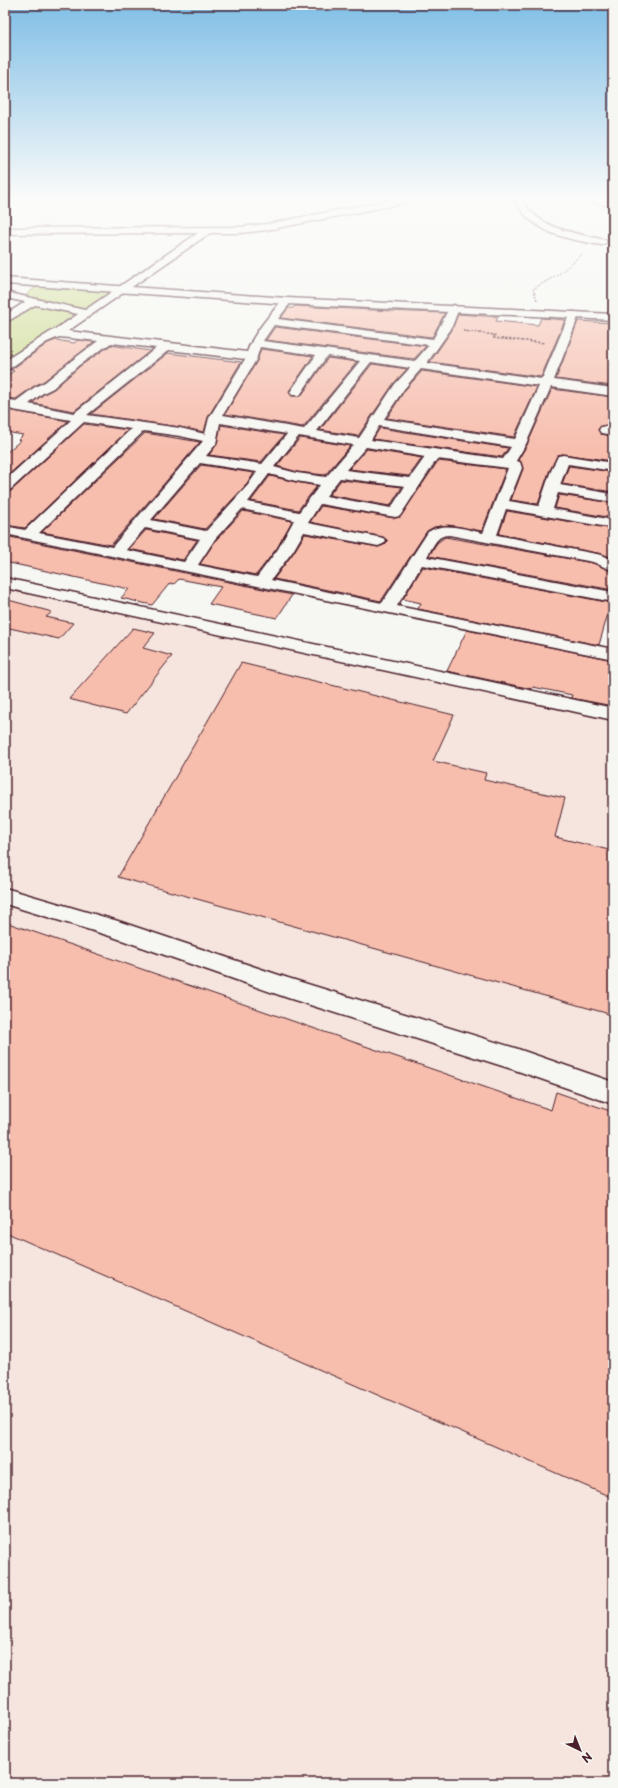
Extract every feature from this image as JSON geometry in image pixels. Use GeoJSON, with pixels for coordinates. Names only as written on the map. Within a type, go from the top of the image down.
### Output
{"type":"FeatureCollection","features":[{"type":"Feature","properties":{"kind":"street"},"geometry":{"type":"LineString","coordinates":[[41,283],[287,301],[613,317]]}},
{"type":"Feature","properties":{"kind":"street"},"geometry":{"type":"LineString","coordinates":[[5,366],[43,340],[58,333],[130,283]]}},
{"type":"Feature","properties":{"kind":"street"},"geometry":{"type":"LineString","coordinates":[[5,295],[86,314]]}},
{"type":"Feature","properties":{"kind":"street"},"geometry":{"type":"LineString","coordinates":[[5,320],[31,303],[30,301]]}},
{"type":"Feature","properties":{"kind":"street"},"geometry":{"type":"LineString","coordinates":[[116,552],[209,444],[215,418],[252,356],[256,343],[287,301]]}},
{"type":"Feature","properties":{"kind":"street"},"geometry":{"type":"LineString","coordinates":[[261,583],[285,552],[301,521],[333,478],[362,443],[399,387],[416,366],[426,357],[436,343],[454,308]]}},
{"type":"Feature","properties":{"kind":"street"},"geometry":{"type":"LineString","coordinates":[[507,464],[519,444],[547,382],[574,315]]}},
{"type":"Feature","properties":{"kind":"street"},"geometry":{"type":"LineString","coordinates":[[271,321],[436,343]]}},
{"type":"Feature","properties":{"kind":"street"},"geometry":{"type":"LineString","coordinates":[[58,333],[252,356]]}},
{"type":"Feature","properties":{"kind":"street"},"geometry":{"type":"LineString","coordinates":[[13,408],[49,385],[75,363],[109,339]]}},
{"type":"Feature","properties":{"kind":"street"},"geometry":{"type":"LineString","coordinates":[[256,343],[613,392]]}},
{"type":"Feature","properties":{"kind":"street"},"geometry":{"type":"LineString","coordinates":[[5,487],[79,418],[166,346]]}},
{"type":"Feature","properties":{"kind":"street"},"geometry":{"type":"LineString","coordinates":[[296,392],[324,353]]}},
{"type":"Feature","properties":{"kind":"street"},"geometry":{"type":"LineString","coordinates":[[189,567],[209,536],[239,504],[276,454],[302,432],[367,359]]}},
{"type":"Feature","properties":{"kind":"street"},"geometry":{"type":"LineString","coordinates":[[13,408],[180,432],[210,439]]}},
{"type":"Feature","properties":{"kind":"street"},"geometry":{"type":"LineString","coordinates":[[215,418],[362,443],[515,465],[488,538]]}},
{"type":"Feature","properties":{"kind":"street"},"geometry":{"type":"LineString","coordinates":[[376,422],[443,431],[519,444]]}},
{"type":"Feature","properties":{"kind":"street"},"geometry":{"type":"LineString","coordinates":[[29,534],[141,427]]}},
{"type":"Feature","properties":{"kind":"street"},"geometry":{"type":"LineString","coordinates":[[318,499],[396,512],[415,483],[443,431]]}},
{"type":"Feature","properties":{"kind":"street"},"geometry":{"type":"LineString","coordinates":[[196,458],[266,469],[296,477],[415,483]]}},
{"type":"Feature","properties":{"kind":"street"},"geometry":{"type":"LineString","coordinates":[[546,512],[563,459],[613,467]]}},
{"type":"Feature","properties":{"kind":"street"},"geometry":{"type":"LineString","coordinates":[[553,488],[613,498]]}},
{"type":"Feature","properties":{"kind":"street"},"geometry":{"type":"LineString","coordinates":[[239,504],[378,541]]}},
{"type":"Feature","properties":{"kind":"street"},"geometry":{"type":"LineString","coordinates":[[501,504],[613,524]]}},
{"type":"Feature","properties":{"kind":"street"},"geometry":{"type":"LineString","coordinates":[[142,523],[209,536]]}},
{"type":"Feature","properties":{"kind":"street"},"geometry":{"type":"LineString","coordinates":[[5,530],[613,654]]}},
{"type":"Feature","properties":{"kind":"street"},"geometry":{"type":"LineString","coordinates":[[387,609],[419,560],[433,535],[439,531],[449,531],[597,558],[613,566]]}},
{"type":"Feature","properties":{"kind":"street"},"geometry":{"type":"LineString","coordinates":[[419,560],[613,597]]}},
{"type":"Feature","properties":{"kind":"street"},"geometry":{"type":"LineString","coordinates":[[5,584],[613,714]]}},
{"type":"Feature","properties":{"kind":"street"},"geometry":{"type":"LineString","coordinates":[[5,896],[118,930],[288,988],[515,1059],[613,1093]]}},
{"type":"Feature","properties":{"kind":"path"},"geometry":{"type":"LineString","coordinates":[[542,313],[533,289],[543,283]]}},
{"type":"Feature","properties":{"kind":"path"},"geometry":{"type":"LineString","coordinates":[[445,328],[495,335],[493,338],[563,345]]}},
{"type":"Feature","properties":{"kind":"shaded area"},"geometry":{"type":"Polygon","coordinates":[[[5,579],[613,716],[613,1783],[5,1783],[5,579]]]}},
{"type":"Feature","properties":{"kind":"green space"},"geometry":{"type":"Polygon","coordinates":[[[39,285],[110,290],[109,294],[90,308],[82,311],[34,300],[27,296],[28,293],[39,285]]]}},
{"type":"Feature","properties":{"kind":"green space"},"geometry":{"type":"Polygon","coordinates":[[[37,302],[74,312],[71,317],[75,320],[5,363],[5,323],[37,302]]]}},
{"type":"Feature","properties":{"kind":"building"},"geometry":{"type":"Polygon","coordinates":[[[295,306],[445,313],[432,337],[281,318],[288,308],[293,308],[295,306]]]}},
{"type":"Feature","properties":{"kind":"building"},"geometry":{"type":"Polygon","coordinates":[[[458,314],[498,317],[496,321],[538,325],[541,318],[565,320],[541,377],[430,362],[452,330],[458,314]]]}},
{"type":"Feature","properties":{"kind":"building"},"geometry":{"type":"Polygon","coordinates":[[[578,321],[613,323],[613,386],[556,379],[578,321]]]}},
{"type":"Feature","properties":{"kind":"building"},"geometry":{"type":"Polygon","coordinates":[[[275,327],[426,346],[414,359],[266,340],[275,327]]]}},
{"type":"Feature","properties":{"kind":"building"},"geometry":{"type":"Polygon","coordinates":[[[56,340],[74,343],[78,340],[94,342],[44,381],[34,386],[16,399],[5,398],[5,377],[14,371],[11,370],[48,343],[56,340]]]}},
{"type":"Feature","properties":{"kind":"building"},"geometry":{"type":"Polygon","coordinates":[[[111,345],[150,351],[74,411],[32,403],[54,389],[80,366],[111,345]]]}},
{"type":"Feature","properties":{"kind":"building"},"geometry":{"type":"Polygon","coordinates":[[[261,349],[313,356],[289,391],[292,396],[301,396],[328,358],[357,362],[303,427],[225,414],[257,361],[261,349]]]}},
{"type":"Feature","properties":{"kind":"building"},"geometry":{"type":"Polygon","coordinates":[[[168,353],[241,362],[208,417],[204,432],[91,414],[168,353]]]}},
{"type":"Feature","properties":{"kind":"building"},"geometry":{"type":"Polygon","coordinates":[[[372,364],[407,369],[394,383],[358,436],[320,430],[372,364]]]}},
{"type":"Feature","properties":{"kind":"building"},"geometry":{"type":"Polygon","coordinates":[[[422,371],[537,387],[514,437],[387,418],[405,390],[422,371]]]}},
{"type":"Feature","properties":{"kind":"building"},"geometry":{"type":"Polygon","coordinates":[[[552,389],[613,397],[613,425],[601,426],[598,429],[601,434],[613,436],[613,461],[563,454],[558,455],[549,472],[538,504],[511,500],[523,469],[521,462],[518,460],[527,445],[552,389]]]}},
{"type":"Feature","properties":{"kind":"building"},"geometry":{"type":"Polygon","coordinates":[[[5,409],[68,421],[5,478],[5,454],[21,440],[18,440],[23,435],[5,432],[5,409]]]}},
{"type":"Feature","properties":{"kind":"building"},"geometry":{"type":"Polygon","coordinates":[[[84,424],[128,430],[25,528],[5,525],[5,494],[11,491],[84,424]]]}},
{"type":"Feature","properties":{"kind":"building"},"geometry":{"type":"Polygon","coordinates":[[[221,425],[284,435],[261,462],[209,455],[217,444],[221,425]]]}},
{"type":"Feature","properties":{"kind":"building"},"geometry":{"type":"Polygon","coordinates":[[[380,428],[508,448],[502,457],[373,439],[380,428]]]}},
{"type":"Feature","properties":{"kind":"building"},"geometry":{"type":"Polygon","coordinates":[[[145,433],[200,442],[111,545],[42,532],[145,433]]]}},
{"type":"Feature","properties":{"kind":"building"},"geometry":{"type":"Polygon","coordinates":[[[300,438],[350,446],[325,475],[297,472],[277,466],[300,438]]]}},
{"type":"Feature","properties":{"kind":"building"},"geometry":{"type":"Polygon","coordinates":[[[367,449],[422,458],[409,476],[349,469],[367,449]]]}},
{"type":"Feature","properties":{"kind":"building"},"geometry":{"type":"Polygon","coordinates":[[[438,461],[506,469],[482,531],[448,525],[434,527],[427,531],[381,601],[274,579],[305,534],[378,547],[384,545],[388,541],[383,537],[310,522],[321,506],[395,518],[400,517],[438,461]]]}},
{"type":"Feature","properties":{"kind":"building"},"geometry":{"type":"Polygon","coordinates":[[[201,465],[254,473],[247,484],[205,529],[154,519],[201,465]]]}},
{"type":"Feature","properties":{"kind":"building"},"geometry":{"type":"Polygon","coordinates":[[[569,466],[613,472],[613,492],[562,484],[569,466]]]}},
{"type":"Feature","properties":{"kind":"building"},"geometry":{"type":"Polygon","coordinates":[[[270,476],[317,486],[298,510],[251,501],[270,476]]]}},
{"type":"Feature","properties":{"kind":"building"},"geometry":{"type":"Polygon","coordinates":[[[341,480],[402,487],[390,506],[329,495],[341,480]]]}},
{"type":"Feature","properties":{"kind":"building"},"geometry":{"type":"Polygon","coordinates":[[[559,495],[613,503],[613,518],[555,508],[559,495]]]}},
{"type":"Feature","properties":{"kind":"building"},"geometry":{"type":"Polygon","coordinates":[[[243,511],[292,521],[277,548],[256,575],[200,564],[216,540],[243,511]]]}},
{"type":"Feature","properties":{"kind":"building"},"geometry":{"type":"Polygon","coordinates":[[[507,511],[613,529],[613,558],[602,554],[499,534],[507,511]]]}},
{"type":"Feature","properties":{"kind":"building"},"geometry":{"type":"Polygon","coordinates":[[[146,530],[197,540],[183,560],[129,549],[146,530]]]}},
{"type":"Feature","properties":{"kind":"building"},"geometry":{"type":"Polygon","coordinates":[[[5,536],[292,595],[277,618],[209,604],[221,587],[179,579],[174,584],[170,583],[152,605],[121,598],[129,589],[5,562],[5,536]]]}},
{"type":"Feature","properties":{"kind":"building"},"geometry":{"type":"Polygon","coordinates":[[[445,537],[593,563],[613,572],[613,590],[429,556],[437,543],[445,537]]]}},
{"type":"Feature","properties":{"kind":"building"},"geometry":{"type":"Polygon","coordinates":[[[423,567],[611,603],[599,645],[418,609],[421,603],[403,599],[423,567]]]}},
{"type":"Feature","properties":{"kind":"building"},"geometry":{"type":"Polygon","coordinates":[[[5,599],[52,612],[46,617],[73,623],[59,639],[5,627],[5,599]]]}},
{"type":"Feature","properties":{"kind":"building"},"geometry":{"type":"Polygon","coordinates":[[[133,628],[155,633],[143,648],[172,656],[126,714],[69,699],[133,628]]]}},
{"type":"Feature","properties":{"kind":"building"},"geometry":{"type":"Polygon","coordinates":[[[467,630],[613,660],[613,706],[571,698],[572,695],[533,687],[532,689],[447,671],[467,630]]]}},
{"type":"Feature","properties":{"kind":"building"},"geometry":{"type":"Polygon","coordinates":[[[241,663],[454,715],[433,761],[486,773],[484,780],[565,798],[555,837],[613,851],[613,1015],[118,877],[241,663]]]}},
{"type":"Feature","properties":{"kind":"building"},"geometry":{"type":"Polygon","coordinates":[[[5,922],[551,1110],[556,1092],[613,1112],[613,1498],[5,1232],[5,922]]]}}]}
